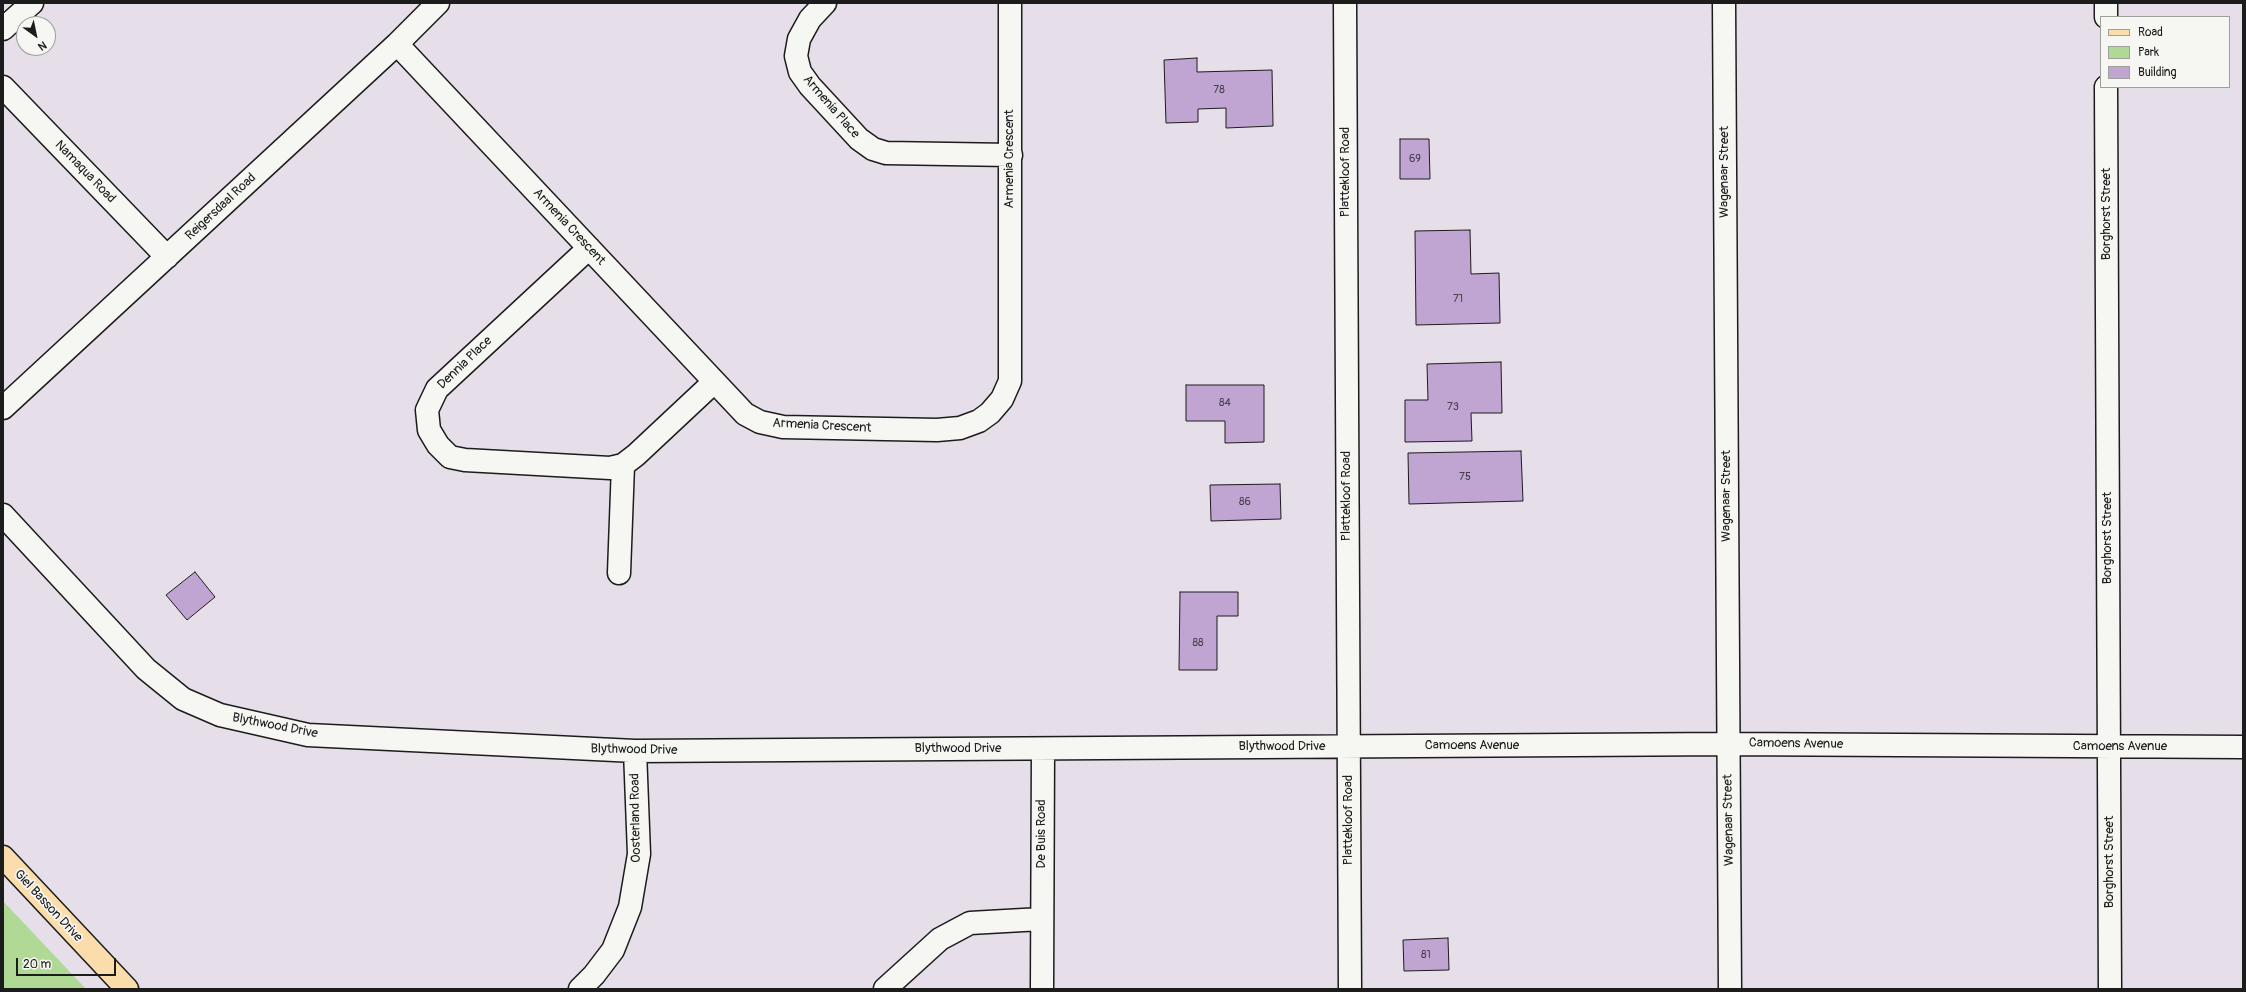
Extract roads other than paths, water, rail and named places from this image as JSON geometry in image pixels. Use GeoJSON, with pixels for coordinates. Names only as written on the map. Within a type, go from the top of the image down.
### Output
{"type":"FeatureCollection","features":[{"type":"Feature","properties":{"kind":"main road","name":"Giel Basson Drive"},"geometry":{"type":"LineString","coordinates":[[3,857],[127,989]]}},
{"type":"Feature","properties":{"kind":"street"},"geometry":{"type":"LineString","coordinates":[[3,29],[32,3]]}},
{"type":"Feature","properties":{"kind":"street","name":"Reigersdaal Road"},"geometry":{"type":"LineString","coordinates":[[3,408],[397,44],[438,3]]}},
{"type":"Feature","properties":{"kind":"street","name":"Armenia Place"},"geometry":{"type":"LineString","coordinates":[[825,3],[810,19],[799,39],[796,56],[800,72],[810,86],[858,139],[873,149],[886,153],[1010,155]]}},
{"type":"Feature","properties":{"kind":"street","name":"Armenia Crescent"},"geometry":{"type":"LineString","coordinates":[[397,44],[745,414],[760,422],[783,427],[937,430],[960,428],[984,417],[1002,399],[1010,381],[1010,3]]}},
{"type":"Feature","properties":{"kind":"street","name":"Plattekloof Road"},"geometry":{"type":"LineString","coordinates":[[1345,3],[1350,989]]}},
{"type":"Feature","properties":{"kind":"street","name":"Wagenaar Street"},"geometry":{"type":"LineString","coordinates":[[1724,3],[1730,989]]}},
{"type":"Feature","properties":{"kind":"street"},"geometry":{"type":"LineString","coordinates":[[2106,3],[2106,16]]}},
{"type":"Feature","properties":{"kind":"street","name":"Namaqua Road"},"geometry":{"type":"LineString","coordinates":[[3,87],[167,257]]}},
{"type":"Feature","properties":{"kind":"street","name":"Borghorst Street"},"geometry":{"type":"LineString","coordinates":[[2106,88],[2110,989]]}},
{"type":"Feature","properties":{"kind":"street","name":"Dennia Place"},"geometry":{"type":"LineString","coordinates":[[589,248],[437,389],[427,410],[429,430],[438,445],[450,456],[465,460],[595,469],[623,465]]}},
{"type":"Feature","properties":{"kind":"street"},"geometry":{"type":"LineString","coordinates":[[619,572],[623,465],[636,455],[714,382]]}},
{"type":"Feature","properties":{"kind":"street","name":"Blythwood Drive"},"geometry":{"type":"LineString","coordinates":[[3,515],[146,669],[183,699],[220,715],[308,735],[635,751],[1348,746]]}},
{"type":"Feature","properties":{"kind":"street","name":"Camoens Avenue"},"geometry":{"type":"LineString","coordinates":[[1348,746],[1728,744],[2109,748],[2243,747]]}},
{"type":"Feature","properties":{"kind":"street","name":"De Buis Road"},"geometry":{"type":"LineString","coordinates":[[1042,989],[1041,919],[1043,749]]}},
{"type":"Feature","properties":{"kind":"street","name":"Oosterland Road"},"geometry":{"type":"LineString","coordinates":[[580,989],[594,975],[613,950],[630,907],[639,854],[635,751]]}},
{"type":"Feature","properties":{"kind":"street"},"geometry":{"type":"LineString","coordinates":[[885,989],[940,939],[970,923],[1041,919]]}}]}
